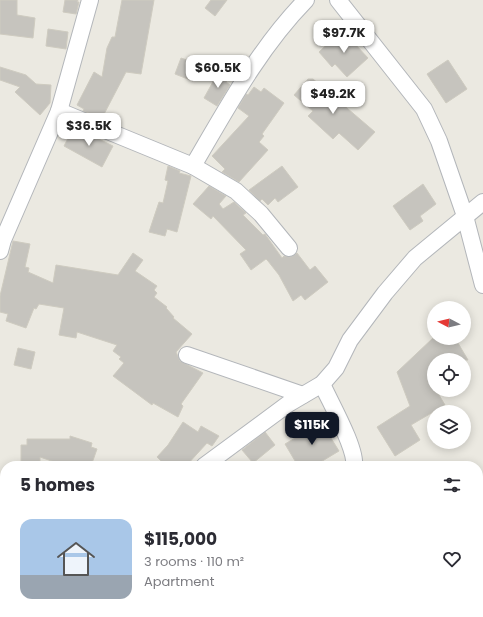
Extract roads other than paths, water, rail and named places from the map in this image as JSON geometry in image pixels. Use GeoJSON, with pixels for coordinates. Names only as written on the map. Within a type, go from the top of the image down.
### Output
{"type":"FeatureCollection","features":[{"type":"Feature","properties":{"kind":"street"},"geometry":{"type":"LineString","coordinates":[[1,243],[59,111],[90,0]]}},
{"type":"Feature","properties":{"kind":"street"},"geometry":{"type":"LineString","coordinates":[[194,166],[259,57],[290,16],[306,0]]}},
{"type":"Feature","properties":{"kind":"street"},"geometry":{"type":"LineString","coordinates":[[338,0],[424,109],[439,141],[465,216],[483,285]]}},
{"type":"Feature","properties":{"kind":"street"},"geometry":{"type":"LineString","coordinates":[[59,111],[194,166],[236,191],[261,214],[289,248]]}},
{"type":"Feature","properties":{"kind":"street"},"geometry":{"type":"LineString","coordinates":[[211,461],[303,394],[322,384],[336,368],[350,340],[385,292],[415,258],[483,202]]}},
{"type":"Feature","properties":{"kind":"street"},"geometry":{"type":"LineString","coordinates":[[187,355],[303,394]]}},
{"type":"Feature","properties":{"kind":"street"},"geometry":{"type":"LineString","coordinates":[[322,384],[351,445],[355,461]]}}]}
